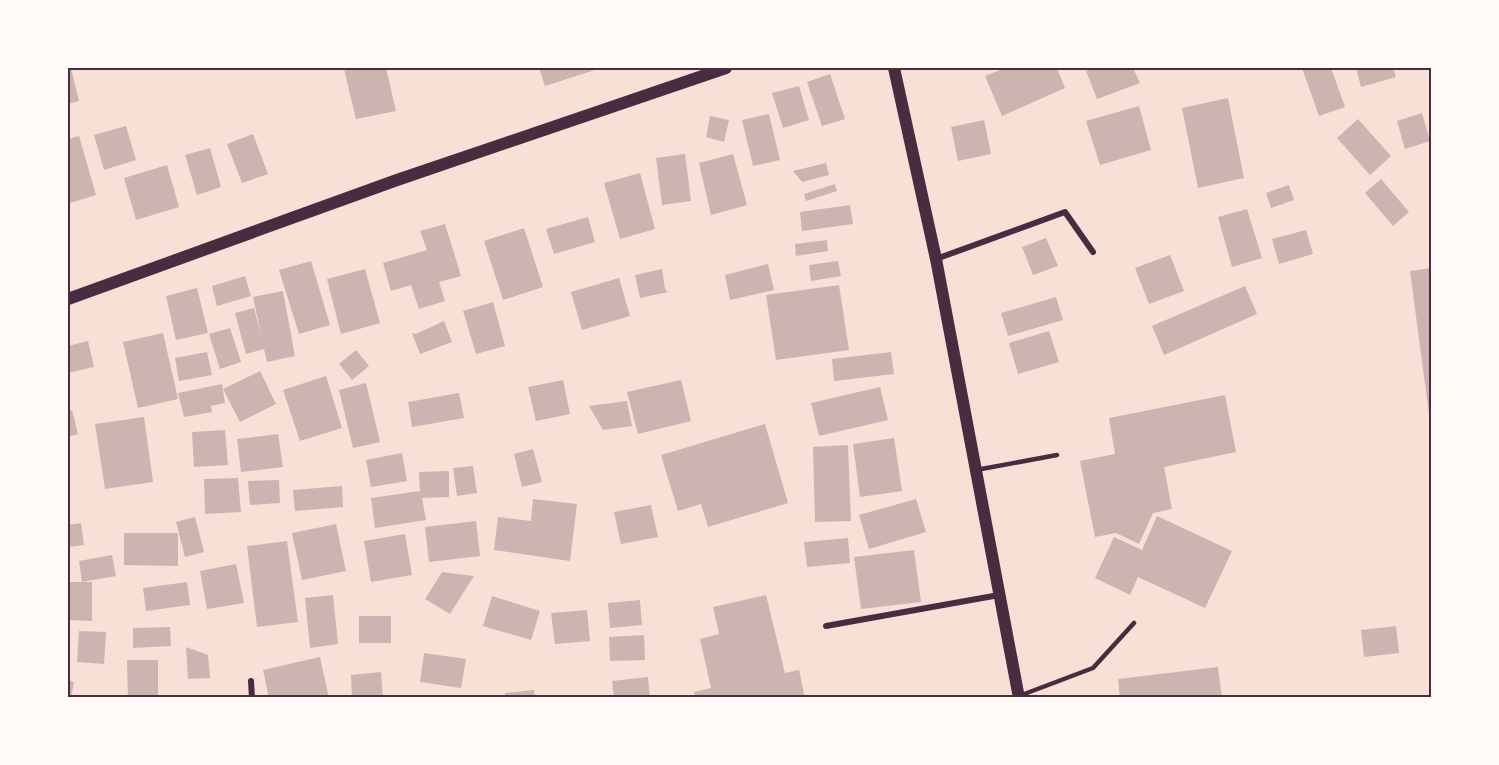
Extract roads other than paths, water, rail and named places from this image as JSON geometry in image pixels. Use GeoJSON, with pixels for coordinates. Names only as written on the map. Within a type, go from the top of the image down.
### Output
{"type":"FeatureCollection","features":[{"type":"Feature","properties":{"kind":"main road"},"geometry":{"type":"LineString","coordinates":[[68,299],[397,180],[726,68]]}},
{"type":"Feature","properties":{"kind":"main road"},"geometry":{"type":"LineString","coordinates":[[894,68],[936,260],[1019,697]]}},
{"type":"Feature","properties":{"kind":"street"},"geometry":{"type":"LineString","coordinates":[[936,260],[1065,212],[1093,252]]}},
{"type":"Feature","properties":{"kind":"street"},"geometry":{"type":"LineString","coordinates":[[826,626],[1000,595]]}},
{"type":"Feature","properties":{"kind":"street"},"geometry":{"type":"LineString","coordinates":[[251,681],[252,698]]}},
{"type":"Feature","properties":{"kind":"lane"},"geometry":{"type":"LineString","coordinates":[[976,470],[1057,455]]}},
{"type":"Feature","properties":{"kind":"lane"},"geometry":{"type":"LineString","coordinates":[[1019,697],[1094,668],[1134,623]]}}]}
